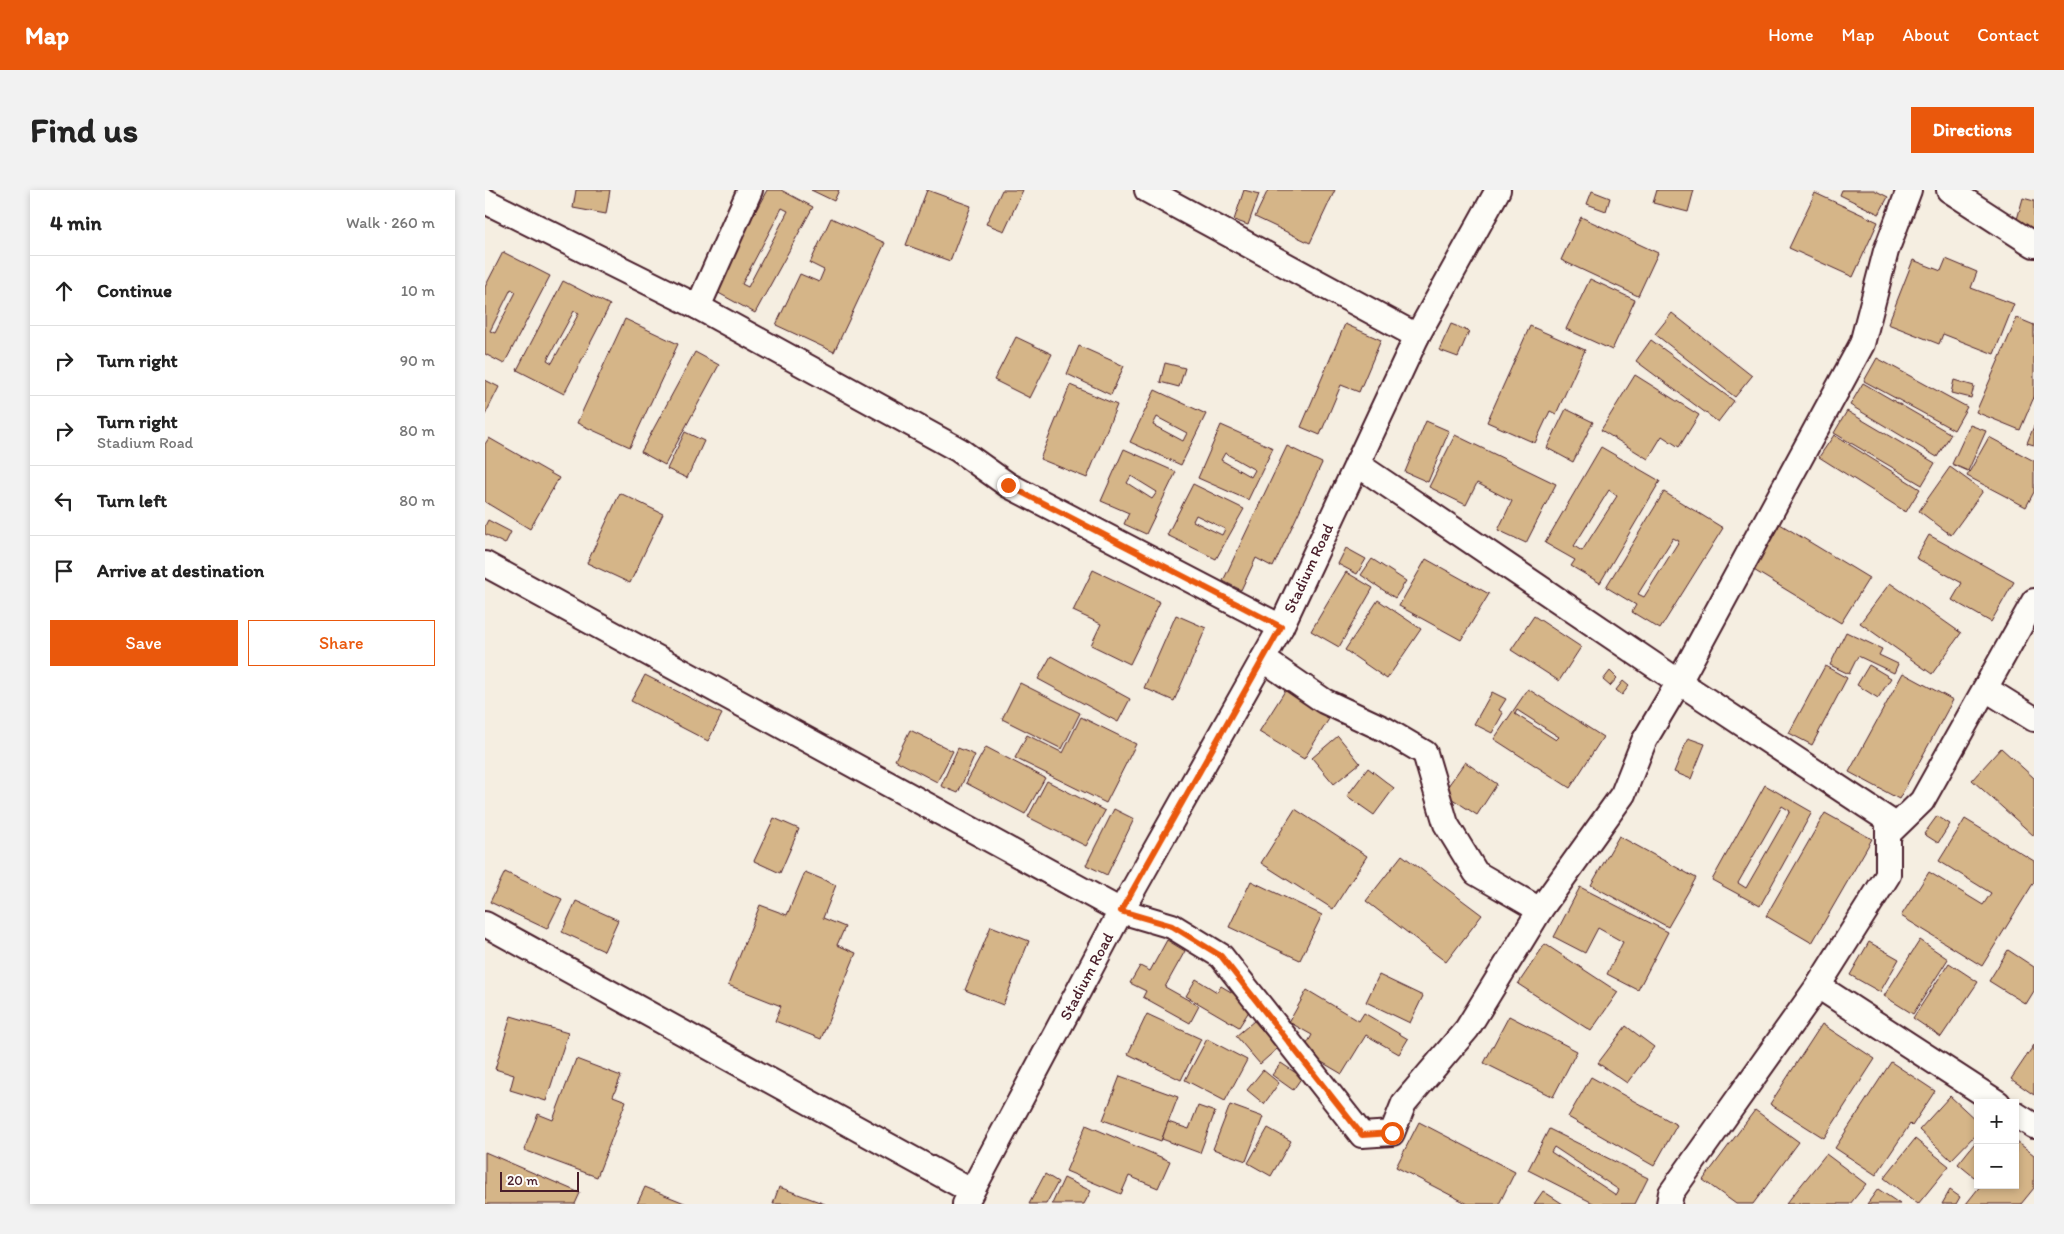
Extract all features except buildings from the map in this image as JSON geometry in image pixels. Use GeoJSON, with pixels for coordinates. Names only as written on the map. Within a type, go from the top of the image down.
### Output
{"type":"FeatureCollection","features":[{"type":"Feature","properties":{"kind":"street"},"geometry":{"type":"LineString","coordinates":[[698,307],[750,190]]}},
{"type":"Feature","properties":{"kind":"street"},"geometry":{"type":"LineString","coordinates":[[1147,190],[1417,336]]}},
{"type":"Feature","properties":{"kind":"street","name":"Stadium Road"},"geometry":{"type":"LineString","coordinates":[[968,1198],[1121,911],[1281,627],[1417,336],[1498,190]]}},
{"type":"Feature","properties":{"kind":"street"},"geometry":{"type":"LineString","coordinates":[[485,564],[1121,911],[1172,926],[1221,956],[1362,1135],[1392,1133],[1404,1103],[1467,1029],[1540,910],[1623,794],[1644,741],[1679,682],[1863,344],[1886,251],[1909,190]]}},
{"type":"Feature","properties":{"kind":"street"},"geometry":{"type":"LineString","coordinates":[[1949,190],[2034,245]]}},
{"type":"Feature","properties":{"kind":"street"},"geometry":{"type":"LineString","coordinates":[[485,201],[698,307],[959,450],[1008,485],[1281,627]]}},
{"type":"Feature","properties":{"kind":"street"},"geometry":{"type":"LineString","coordinates":[[1357,464],[1679,682],[1888,820],[1888,875],[1818,986],[1676,1200]]}},
{"type":"Feature","properties":{"kind":"street"},"geometry":{"type":"LineString","coordinates":[[1887,834],[1922,801],[2034,602]]}},
{"type":"Feature","properties":{"kind":"street"},"geometry":{"type":"LineString","coordinates":[[1263,659],[1324,701],[1386,730],[1425,753],[1446,824],[1476,873],[1540,910]]}},
{"type":"Feature","properties":{"kind":"street"},"geometry":{"type":"LineString","coordinates":[[1986,689],[2034,719]]}},
{"type":"Feature","properties":{"kind":"street"},"geometry":{"type":"LineString","coordinates":[[485,924],[968,1198]]}},
{"type":"Feature","properties":{"kind":"street"},"geometry":{"type":"LineString","coordinates":[[1818,986],[1992,1099]]}},
{"type":"Feature","properties":{"kind":"street"},"geometry":{"type":"LineString","coordinates":[[2019,1117],[2034,1126]]}},
{"type":"Feature","properties":{"kind":"route"},"geometry":{"type":"LineString","coordinates":[[1008,485],[1281,627],[1121,911],[1172,926],[1221,956],[1362,1135],[1392,1133]]}}]}
